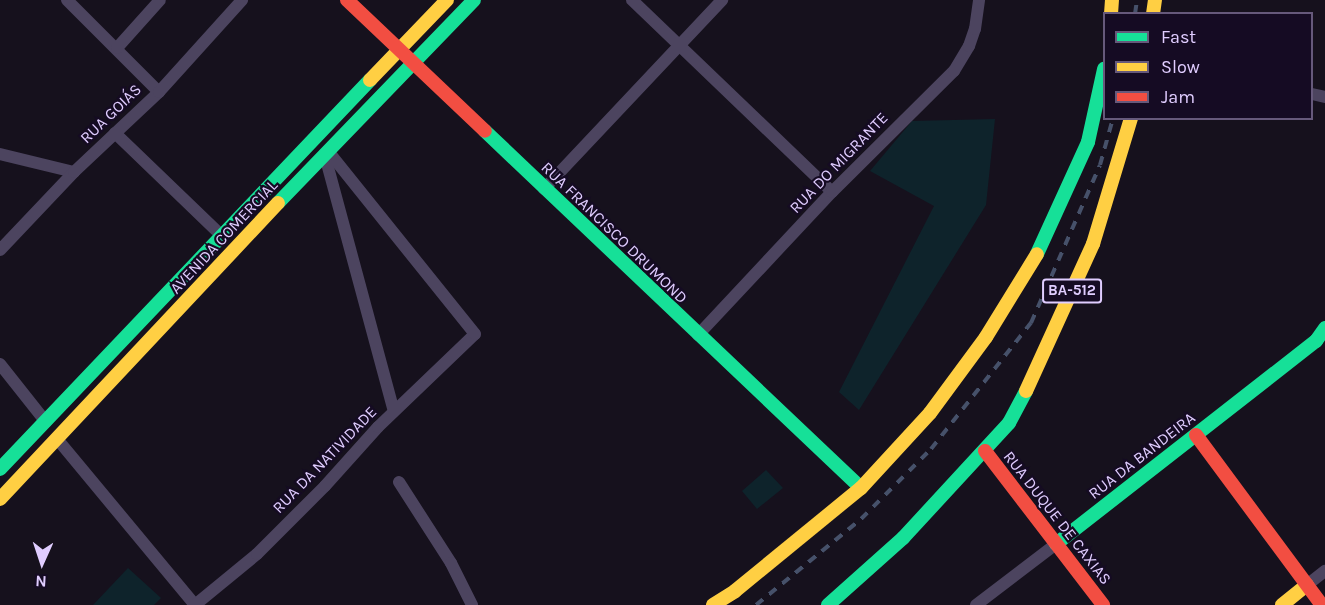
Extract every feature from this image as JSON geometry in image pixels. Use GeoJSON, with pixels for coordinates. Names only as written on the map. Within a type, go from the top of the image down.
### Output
{"type":"FeatureCollection","features":[{"type":"Feature","properties":{"kind":"main road","name":"RUA FRANCISCO DRUMOND"},"geometry":{"type":"LineString","coordinates":[[347,0],[861,488]]}},
{"type":"Feature","properties":{"kind":"main road","name":"AVENIDA COMERCIAL"},"geometry":{"type":"LineString","coordinates":[[0,469],[447,0]]}},
{"type":"Feature","properties":{"kind":"main road","name":"AVENIDA COMERCIAL"},"geometry":{"type":"LineString","coordinates":[[0,499],[474,0]]}},
{"type":"Feature","properties":{"kind":"main road"},"geometry":{"type":"LineString","coordinates":[[713,605],[735,591],[861,488],[930,413],[987,337],[1036,255],[1088,142],[1103,74]]}},
{"type":"Feature","properties":{"kind":"main road","name":"BA-512"},"geometry":{"type":"LineString","coordinates":[[985,451],[1009,423],[1035,375],[1093,244],[1130,120]]}},
{"type":"Feature","properties":{"kind":"main road"},"geometry":{"type":"LineString","coordinates":[[304,151],[324,156]]}},
{"type":"Feature","properties":{"kind":"main road","name":"RUA DA BANDEIRA"},"geometry":{"type":"LineString","coordinates":[[1056,544],[1316,341],[1325,328]]}},
{"type":"Feature","properties":{"kind":"main road"},"geometry":{"type":"LineString","coordinates":[[1196,435],[1322,605]]}},
{"type":"Feature","properties":{"kind":"main road"},"geometry":{"type":"LineString","coordinates":[[828,605],[903,538],[985,451]]}},
{"type":"Feature","properties":{"kind":"main road","name":"RUA DUQUE DE CAXIAS"},"geometry":{"type":"LineString","coordinates":[[985,451],[1103,605]]}},
{"type":"Feature","properties":{"kind":"main road"},"geometry":{"type":"LineString","coordinates":[[1282,605],[1307,585]]}},
{"type":"Feature","properties":{"kind":"street"},"geometry":{"type":"LineString","coordinates":[[67,0],[159,92]]}},
{"type":"Feature","properties":{"kind":"street"},"geometry":{"type":"LineString","coordinates":[[117,48],[160,0]]}},
{"type":"Feature","properties":{"kind":"street","name":"RUA GOIÁS"},"geometry":{"type":"LineString","coordinates":[[0,250],[74,172],[159,92],[242,0]]}},
{"type":"Feature","properties":{"kind":"street"},"geometry":{"type":"LineString","coordinates":[[632,0],[679,48],[832,192]]}},
{"type":"Feature","properties":{"kind":"street"},"geometry":{"type":"LineString","coordinates":[[544,189],[722,0]]}},
{"type":"Feature","properties":{"kind":"street","name":"RUA DO MIGRANTE"},"geometry":{"type":"LineString","coordinates":[[698,335],[832,192],[954,71],[972,38],[979,0]]}},
{"type":"Feature","properties":{"kind":"street"},"geometry":{"type":"LineString","coordinates":[[115,133],[222,236]]}},
{"type":"Feature","properties":{"kind":"street"},"geometry":{"type":"LineString","coordinates":[[0,154],[74,172]]}},
{"type":"Feature","properties":{"kind":"street"},"geometry":{"type":"LineString","coordinates":[[324,156],[367,201]]}},
{"type":"Feature","properties":{"kind":"street"},"geometry":{"type":"LineString","coordinates":[[324,156],[342,210],[394,411]]}},
{"type":"Feature","properties":{"kind":"street"},"geometry":{"type":"LineString","coordinates":[[342,210],[351,198],[367,201]]}},
{"type":"Feature","properties":{"kind":"street","name":"RUA DA NATIVIDADE"},"geometry":{"type":"LineString","coordinates":[[195,605],[257,554],[394,411],[475,334],[367,201]]}},
{"type":"Feature","properties":{"kind":"street"},"geometry":{"type":"LineString","coordinates":[[0,364],[46,422]]}},
{"type":"Feature","properties":{"kind":"street"},"geometry":{"type":"LineString","coordinates":[[58,440],[195,605]]}},
{"type":"Feature","properties":{"kind":"street"},"geometry":{"type":"LineString","coordinates":[[399,482],[451,563],[472,605]]}},
{"type":"Feature","properties":{"kind":"street","name":"RUA DA BANDEIRA"},"geometry":{"type":"LineString","coordinates":[[976,605],[1056,544]]}},
{"type":"Feature","properties":{"kind":"street"},"geometry":{"type":"LineString","coordinates":[[1307,585],[1325,570]]}},
{"type":"Feature","properties":{"kind":"shaded area"},"geometry":{"type":"Polygon","coordinates":[[[995,119],[986,205],[859,410],[839,392],[934,206],[870,171],[912,121],[995,119]]]}},
{"type":"Feature","properties":{"kind":"shaded area"},"geometry":{"type":"Polygon","coordinates":[[[766,470],[783,488],[757,509],[742,491],[766,470]]]}},
{"type":"Feature","properties":{"kind":"shaded area"},"geometry":{"type":"Polygon","coordinates":[[[128,568],[161,598],[154,605],[93,605],[128,568]]]}},
{"type":"Feature","properties":{"kind":"railway"},"geometry":{"type":"LineString","coordinates":[[1135,12],[1137,0]]}},
{"type":"Feature","properties":{"kind":"railway"},"geometry":{"type":"LineString","coordinates":[[756,605],[861,519],[931,449],[1031,323],[1100,165],[1112,120]]}},
{"type":"Feature","properties":{"kind":"traffic: fast"},"geometry":{"type":"LineString","coordinates":[[278,203],[474,0]]}},
{"type":"Feature","properties":{"kind":"traffic: fast"},"geometry":{"type":"LineString","coordinates":[[1037,254],[1088,142],[1103,74]]}},
{"type":"Feature","properties":{"kind":"traffic: fast"},"geometry":{"type":"LineString","coordinates":[[0,469],[370,80]]}},
{"type":"Feature","properties":{"kind":"traffic: fast"},"geometry":{"type":"LineString","coordinates":[[485,131],[861,488]]}},
{"type":"Feature","properties":{"kind":"traffic: fast"},"geometry":{"type":"LineString","coordinates":[[1056,544],[1316,341],[1325,328]]}},
{"type":"Feature","properties":{"kind":"traffic: fast"},"geometry":{"type":"LineString","coordinates":[[828,605],[903,538],[1009,423],[1026,391]]}},
{"type":"Feature","properties":{"kind":"traffic: slow"},"geometry":{"type":"LineString","coordinates":[[370,80],[447,0]]}},
{"type":"Feature","properties":{"kind":"traffic: slow"},"geometry":{"type":"LineString","coordinates":[[1111,12],[1112,0]]}},
{"type":"Feature","properties":{"kind":"traffic: slow"},"geometry":{"type":"LineString","coordinates":[[1153,12],[1155,0]]}},
{"type":"Feature","properties":{"kind":"traffic: slow"},"geometry":{"type":"LineString","coordinates":[[1026,391],[1093,244],[1130,120]]}},
{"type":"Feature","properties":{"kind":"traffic: slow"},"geometry":{"type":"LineString","coordinates":[[0,499],[278,203]]}},
{"type":"Feature","properties":{"kind":"traffic: slow"},"geometry":{"type":"LineString","coordinates":[[713,605],[735,591],[861,488],[930,413],[986,337],[1037,254]]}},
{"type":"Feature","properties":{"kind":"traffic: slow"},"geometry":{"type":"LineString","coordinates":[[1282,605],[1307,585]]}},
{"type":"Feature","properties":{"kind":"traffic: jam"},"geometry":{"type":"LineString","coordinates":[[347,0],[485,131]]}},
{"type":"Feature","properties":{"kind":"traffic: jam"},"geometry":{"type":"LineString","coordinates":[[1196,435],[1322,605]]}},
{"type":"Feature","properties":{"kind":"traffic: jam"},"geometry":{"type":"LineString","coordinates":[[985,451],[1103,605]]}}]}
